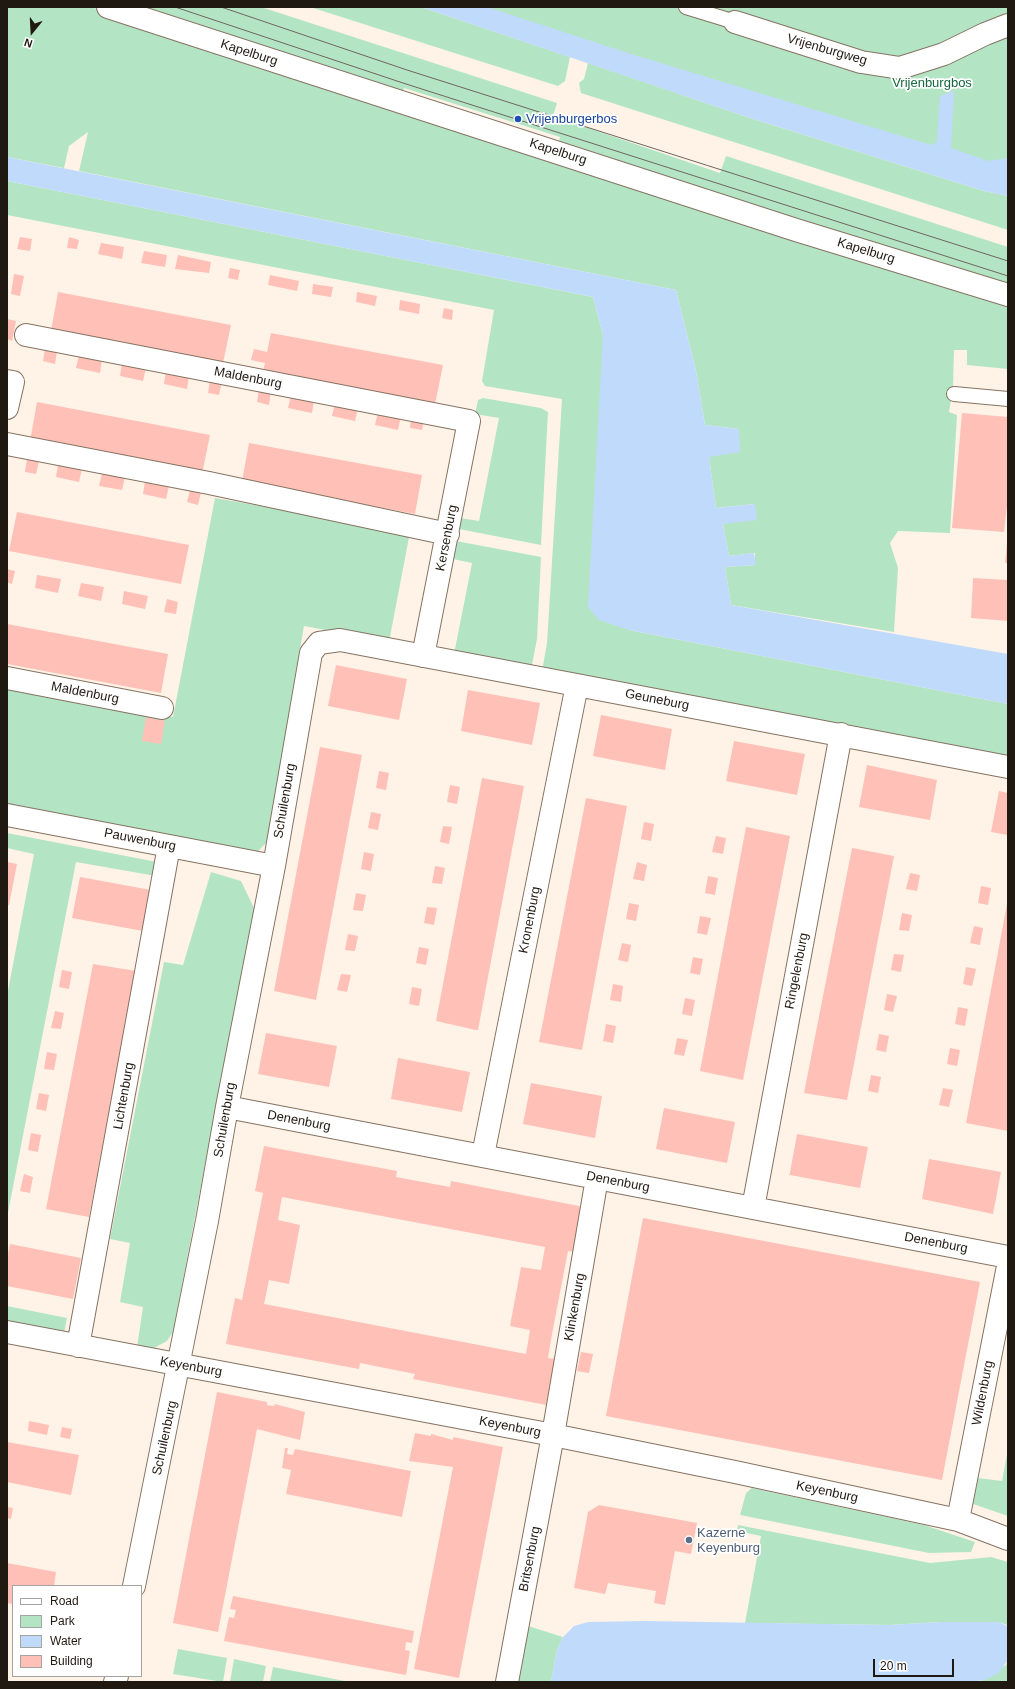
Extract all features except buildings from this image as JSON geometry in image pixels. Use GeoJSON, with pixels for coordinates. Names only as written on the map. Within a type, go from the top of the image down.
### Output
{"type":"FeatureCollection","features":[{"type":"Feature","properties":{"kind":"street","name":"Kapelburg"},"geometry":{"type":"LineString","coordinates":[[108,7],[796,230],[1008,295]]}},
{"type":"Feature","properties":{"kind":"street","name":"Vrijenburgweg"},"geometry":{"type":"LineString","coordinates":[[735,22],[861,62],[900,68],[944,54],[985,34],[1008,26]]}},
{"type":"Feature","properties":{"kind":"street","name":"Maldenburg"},"geometry":{"type":"LineString","coordinates":[[26,335],[469,421]]}},
{"type":"Feature","properties":{"kind":"street"},"geometry":{"type":"LineString","coordinates":[[7,408],[10,381]]}},
{"type":"Feature","properties":{"kind":"street","name":"Kersenburg"},"geometry":{"type":"LineString","coordinates":[[423,656],[469,421]]}},
{"type":"Feature","properties":{"kind":"street"},"geometry":{"type":"LineString","coordinates":[[7,444],[209,483],[448,534]]}},
{"type":"Feature","properties":{"kind":"street","name":"Geuneburg"},"geometry":{"type":"LineString","coordinates":[[311,653],[319,643],[340,640],[841,734],[1008,768]]}},
{"type":"Feature","properties":{"kind":"street","name":"Schuilenburg"},"geometry":{"type":"LineString","coordinates":[[134,1585],[180,1364],[227,1107],[274,866],[311,653]]}},
{"type":"Feature","properties":{"kind":"street","name":"Maldenburg"},"geometry":{"type":"LineString","coordinates":[[7,678],[162,708]]}},
{"type":"Feature","properties":{"kind":"street","name":"Kronenburg"},"geometry":{"type":"LineString","coordinates":[[483,1155],[577,685]]}},
{"type":"Feature","properties":{"kind":"street","name":"Ringelenburg"},"geometry":{"type":"LineString","coordinates":[[753,1208],[841,734]]}},
{"type":"Feature","properties":{"kind":"street","name":"Pauwenburg"},"geometry":{"type":"LineString","coordinates":[[7,815],[274,866]]}},
{"type":"Feature","properties":{"kind":"street","name":"Lichtenburg"},"geometry":{"type":"LineString","coordinates":[[78,1346],[169,846]]}},
{"type":"Feature","properties":{"kind":"street","name":"Denenburg"},"geometry":{"type":"LineString","coordinates":[[227,1107],[1008,1257]]}},
{"type":"Feature","properties":{"kind":"street","name":"Klinkenburg"},"geometry":{"type":"LineString","coordinates":[[553,1435],[597,1178]]}},
{"type":"Feature","properties":{"kind":"street","name":"Wildenburg"},"geometry":{"type":"LineString","coordinates":[[958,1520],[1008,1266]]}},
{"type":"Feature","properties":{"kind":"street","name":"Keyenburg"},"geometry":{"type":"LineString","coordinates":[[7,1332],[553,1435],[958,1520],[1008,1539]]}},
{"type":"Feature","properties":{"kind":"street","name":"Britsenburg"},"geometry":{"type":"LineString","coordinates":[[508,1682],[553,1435]]}},
{"type":"Feature","properties":{"kind":"lane"},"geometry":{"type":"LineString","coordinates":[[686,7],[735,22]]}},
{"type":"Feature","properties":{"kind":"lane"},"geometry":{"type":"LineString","coordinates":[[954,394],[1008,399]]}},
{"type":"Feature","properties":{"kind":"green space"},"geometry":{"type":"Polygon","coordinates":[[[7,7],[91,7],[1008,300],[1008,369],[967,365],[967,350],[954,350],[953,388],[949,412],[957,415],[950,533],[898,531],[890,543],[898,568],[894,632],[731,605],[725,567],[755,565],[755,553],[729,556],[723,524],[755,504],[716,508],[709,457],[739,429],[705,425],[696,371],[676,290],[79,171],[88,132],[69,146],[64,168],[7,157],[7,7]]]}},
{"type":"Feature","properties":{"kind":"green space"},"geometry":{"type":"Polygon","coordinates":[[[125,7],[261,7],[557,103],[553,116],[720,173],[726,156],[1008,247],[1008,289],[558,145],[560,137],[404,88],[402,95],[125,7]]]}},
{"type":"Feature","properties":{"kind":"green space"},"geometry":{"type":"Polygon","coordinates":[[[310,7],[421,7],[570,57],[565,81],[558,86],[310,7]]]}},
{"type":"Feature","properties":{"kind":"green space","name":"Vrijenburgbos"},"geometry":{"type":"Polygon","coordinates":[[[446,7],[1008,7],[1008,183],[446,7]]]}},
{"type":"Feature","properties":{"kind":"green space"},"geometry":{"type":"Polygon","coordinates":[[[588,63],[750,118],[984,191],[1008,196],[1008,230],[581,93],[579,83],[584,79],[588,63]]]}},
{"type":"Feature","properties":{"kind":"green space"},"geometry":{"type":"Polygon","coordinates":[[[7,181],[593,297],[603,335],[629,630],[1008,704],[1008,760],[542,671],[547,643],[562,399],[485,386],[482,381],[494,310],[7,215],[7,181]]]}},
{"type":"Feature","properties":{"kind":"green space"},"geometry":{"type":"Polygon","coordinates":[[[483,398],[541,408],[548,412],[541,545],[459,529],[460,518],[479,521],[499,418],[475,414],[478,400],[483,398]]]}},
{"type":"Feature","properties":{"kind":"green space"},"geometry":{"type":"Polygon","coordinates":[[[215,498],[410,532],[389,642],[304,626],[267,842],[258,851],[247,855],[7,811],[7,682],[173,717],[215,498]]]}},
{"type":"Feature","properties":{"kind":"green space"},"geometry":{"type":"Polygon","coordinates":[[[456,541],[541,557],[537,639],[531,670],[454,654],[472,563],[453,559],[456,541]]]}},
{"type":"Feature","properties":{"kind":"green space"},"geometry":{"type":"Polygon","coordinates":[[[7,833],[157,862],[156,876],[76,862],[7,1218],[7,996],[34,854],[7,848],[7,833]]]}},
{"type":"Feature","properties":{"kind":"green space"},"geometry":{"type":"Polygon","coordinates":[[[211,872],[241,881],[254,908],[173,1332],[167,1341],[154,1348],[137,1347],[143,1307],[120,1302],[130,1243],[110,1239],[164,962],[183,965],[211,872]]]}},
{"type":"Feature","properties":{"kind":"green space"},"geometry":{"type":"Polygon","coordinates":[[[7,1306],[67,1318],[64,1333],[7,1321],[7,1306]]]}},
{"type":"Feature","properties":{"kind":"green space"},"geometry":{"type":"Polygon","coordinates":[[[1008,1449],[1008,1516],[973,1504],[978,1478],[1002,1481],[1008,1449]]]}},
{"type":"Feature","properties":{"kind":"green space"},"geometry":{"type":"Polygon","coordinates":[[[752,1488],[924,1525],[975,1542],[971,1552],[929,1553],[740,1515],[746,1493],[752,1488]]]}},
{"type":"Feature","properties":{"kind":"green space"},"geometry":{"type":"Polygon","coordinates":[[[738,1525],[930,1563],[991,1557],[1008,1562],[1008,1628],[1007,1625],[999,1622],[942,1622],[889,1625],[745,1623],[761,1536],[737,1531],[738,1525]]]}},
{"type":"Feature","properties":{"kind":"green space"},"geometry":{"type":"Polygon","coordinates":[[[525,1625],[563,1637],[557,1650],[551,1682],[514,1682],[525,1625]]]}},
{"type":"Feature","properties":{"kind":"green space"},"geometry":{"type":"Polygon","coordinates":[[[178,1649],[227,1658],[223,1682],[173,1674],[178,1649]]]}},
{"type":"Feature","properties":{"kind":"green space"},"geometry":{"type":"Polygon","coordinates":[[[234,1659],[266,1666],[263,1682],[230,1682],[234,1659]]]}},
{"type":"Feature","properties":{"kind":"green space"},"geometry":{"type":"Polygon","coordinates":[[[1008,1660],[1008,1682],[969,1682],[984,1680],[1006,1665],[1008,1660]]]}},
{"type":"Feature","properties":{"kind":"green space"},"geometry":{"type":"Polygon","coordinates":[[[273,1667],[350,1682],[270,1682],[273,1667]]]}},
{"type":"Feature","properties":{"kind":"water"},"geometry":{"type":"Polygon","coordinates":[[[421,7],[487,7],[631,54],[931,145],[937,142],[940,96],[954,91],[951,148],[988,161],[1008,158],[1008,196],[984,191],[750,118],[421,7]]]}},
{"type":"Feature","properties":{"kind":"water"},"geometry":{"type":"Polygon","coordinates":[[[7,157],[676,290],[696,371],[705,425],[739,429],[740,452],[709,457],[716,508],[755,504],[757,520],[723,524],[729,556],[754,553],[756,565],[725,567],[731,605],[1008,654],[1008,704],[629,630],[599,620],[588,607],[603,335],[593,297],[7,181],[7,157]]]}},
{"type":"Feature","properties":{"kind":"water"},"geometry":{"type":"Polygon","coordinates":[[[646,1621],[889,1625],[942,1622],[999,1622],[1008,1628],[1008,1660],[998,1674],[984,1680],[969,1682],[551,1682],[557,1650],[563,1637],[574,1626],[588,1622],[646,1621]]]}},
{"type":"Feature","properties":{"kind":"tram line"},"geometry":{"type":"LineString","coordinates":[[175,7],[403,83],[1008,276]]}},
{"type":"Feature","properties":{"kind":"tram line"},"geometry":{"type":"LineString","coordinates":[[221,7],[407,70],[1008,261]]}},
{"type":"Feature","properties":{"kind":"place","name":"Vrijenburgerbos"},"geometry":{"type":"Point","coordinates":[518,119]}},
{"type":"Feature","properties":{"kind":"place","name":"Kazerne Keyenburg"},"geometry":{"type":"Point","coordinates":[689,1540]}}]}
